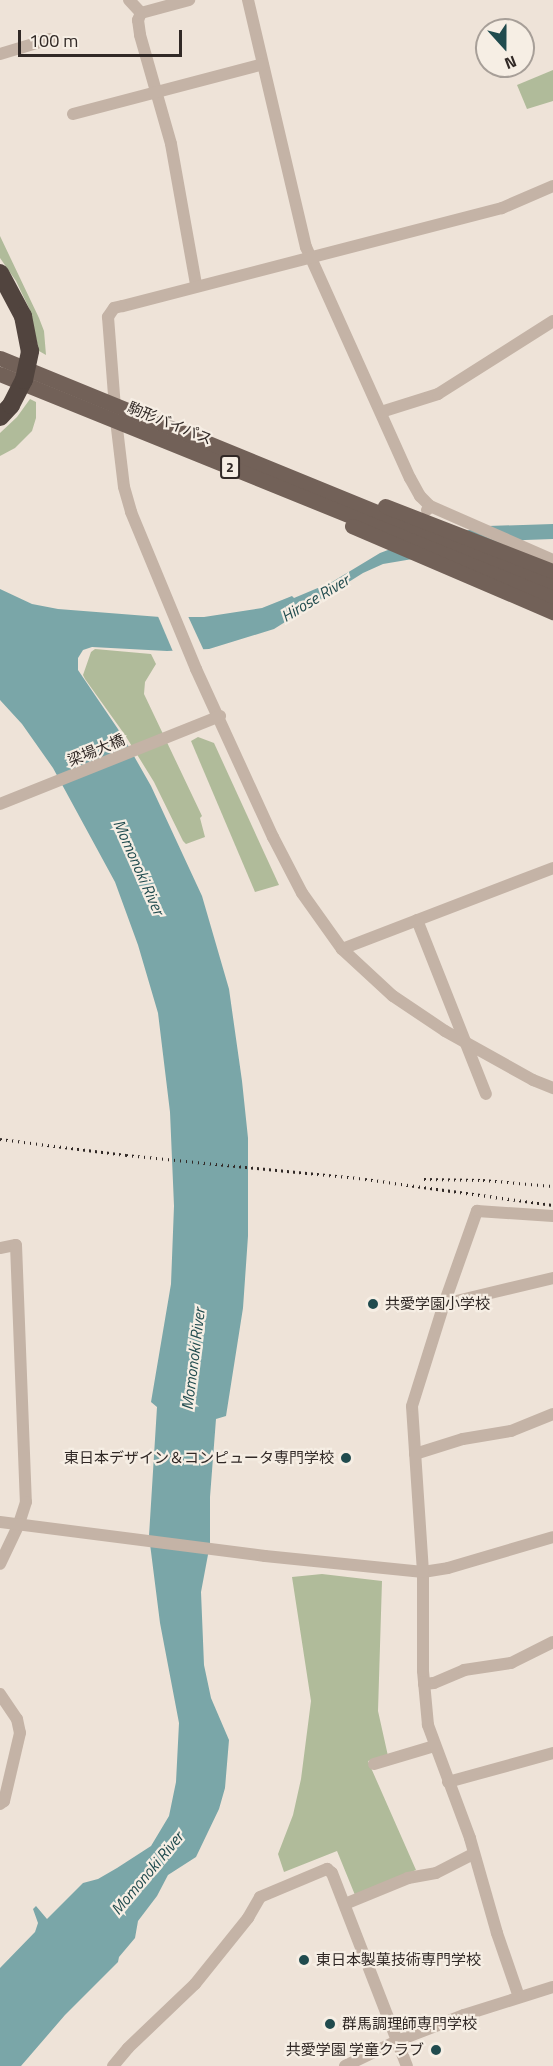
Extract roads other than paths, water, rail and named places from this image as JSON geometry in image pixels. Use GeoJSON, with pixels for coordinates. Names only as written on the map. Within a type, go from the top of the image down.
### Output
{"type":"FeatureCollection","features":[{"type":"Feature","properties":{"kind":"highway"},"geometry":{"type":"LineString","coordinates":[[0,273],[23,316],[24,349],[3,406]]}},
{"type":"Feature","properties":{"kind":"highway"},"geometry":{"type":"LineString","coordinates":[[0,298],[10,313],[24,349]]}},
{"type":"Feature","properties":{"kind":"main road","name":"駒形バイパス"},"geometry":{"type":"LineString","coordinates":[[0,358],[114,402],[292,477],[425,519]]}},
{"type":"Feature","properties":{"kind":"main road","name":"駒形バイパス"},"geometry":{"type":"LineString","coordinates":[[0,374],[396,533],[458,565]]}},
{"type":"Feature","properties":{"kind":"main road","name":"2"},"geometry":{"type":"LineString","coordinates":[[307,499],[381,540],[458,565],[533,583],[553,584]]}},
{"type":"Feature","properties":{"kind":"main road","name":"2"},"geometry":{"type":"LineString","coordinates":[[425,519],[483,557],[533,583],[553,598]]}},
{"type":"Feature","properties":{"kind":"main road","name":"2"},"geometry":{"type":"LineString","coordinates":[[425,519],[553,571]]}},
{"type":"Feature","properties":{"kind":"main road","name":"2"},"geometry":{"type":"LineString","coordinates":[[458,565],[553,612]]}},
{"type":"Feature","properties":{"kind":"street"},"geometry":{"type":"LineString","coordinates":[[129,0],[141,13]]}},
{"type":"Feature","properties":{"kind":"street"},"geometry":{"type":"LineString","coordinates":[[141,13],[189,0]]}},
{"type":"Feature","properties":{"kind":"street"},"geometry":{"type":"LineString","coordinates":[[248,0],[310,256],[420,496],[425,519],[450,517],[553,560]]}},
{"type":"Feature","properties":{"kind":"street"},"geometry":{"type":"LineString","coordinates":[[141,13],[138,20],[140,34],[171,144],[196,285]]}},
{"type":"Feature","properties":{"kind":"street"},"geometry":{"type":"LineString","coordinates":[[0,54],[50,39]]}},
{"type":"Feature","properties":{"kind":"street"},"geometry":{"type":"LineString","coordinates":[[73,114],[263,64]]}},
{"type":"Feature","properties":{"kind":"street"},"geometry":{"type":"LineString","coordinates":[[553,186],[502,208],[196,285],[114,308],[108,317],[114,402],[124,487],[138,534],[196,669],[291,872],[342,949],[376,982],[406,1006],[533,1080],[553,1088]]}},
{"type":"Feature","properties":{"kind":"street"},"geometry":{"type":"LineString","coordinates":[[381,412],[438,394],[553,321]]}},
{"type":"Feature","properties":{"kind":"street","name":"梁場大橋"},"geometry":{"type":"LineString","coordinates":[[0,804],[220,717]]}},
{"type":"Feature","properties":{"kind":"street"},"geometry":{"type":"LineString","coordinates":[[342,949],[553,868]]}},
{"type":"Feature","properties":{"kind":"street"},"geometry":{"type":"LineString","coordinates":[[417,920],[468,1043],[486,1094]]}},
{"type":"Feature","properties":{"kind":"street"},"geometry":{"type":"LineString","coordinates":[[519,1997],[473,1854],[468,1831],[434,1746],[428,1725],[424,1684],[423,1572],[413,1398],[477,1211],[553,1216]]}},
{"type":"Feature","properties":{"kind":"street"},"geometry":{"type":"LineString","coordinates":[[0,1248],[16,1245],[26,1502],[19,1524],[0,1564]]}},
{"type":"Feature","properties":{"kind":"street"},"geometry":{"type":"LineString","coordinates":[[444,1304],[553,1278]]}},
{"type":"Feature","properties":{"kind":"street"},"geometry":{"type":"LineString","coordinates":[[415,1454],[463,1439],[511,1431],[527,1422],[553,1414]]}},
{"type":"Feature","properties":{"kind":"street"},"geometry":{"type":"LineString","coordinates":[[0,1522],[265,1556],[423,1572],[448,1568],[553,1536]]}},
{"type":"Feature","properties":{"kind":"street"},"geometry":{"type":"LineString","coordinates":[[424,1684],[434,1683],[464,1670],[511,1663],[553,1642]]}},
{"type":"Feature","properties":{"kind":"street"},"geometry":{"type":"LineString","coordinates":[[0,1694],[17,1719],[20,1733],[4,1801],[0,1804]]}},
{"type":"Feature","properties":{"kind":"street"},"geometry":{"type":"LineString","coordinates":[[374,1764],[434,1746]]}},
{"type":"Feature","properties":{"kind":"street"},"geometry":{"type":"LineString","coordinates":[[448,1782],[553,1753]]}},
{"type":"Feature","properties":{"kind":"street"},"geometry":{"type":"LineString","coordinates":[[345,1905],[408,1878],[436,1873],[473,1854]]}},
{"type":"Feature","properties":{"kind":"street"},"geometry":{"type":"LineString","coordinates":[[113,2066],[128,2048],[195,1984],[248,1918],[260,1897],[327,1869],[332,1873],[345,1905],[407,2066]]}},
{"type":"Feature","properties":{"kind":"street"},"geometry":{"type":"LineString","coordinates":[[345,2066],[397,2041],[519,1997],[553,1988]]}},
{"type":"Feature","properties":{"kind":"water"},"geometry":{"type":"Polygon","coordinates":[[[553,524],[553,539],[525,540],[383,564],[363,573],[274,629],[209,649],[167,651],[92,647],[83,650],[78,658],[78,670],[122,735],[151,786],[202,896],[229,989],[242,1081],[248,1138],[248,1236],[243,1308],[226,1416],[216,1419],[210,1497],[210,1544],[201,1592],[204,1665],[211,1698],[229,1740],[225,1788],[219,1809],[196,1857],[168,1875],[157,1896],[138,1921],[135,1938],[119,1957],[118,1962],[65,2015],[21,2066],[0,2066],[0,1968],[35,1932],[38,1923],[33,1909],[36,1906],[47,1919],[83,1883],[98,1879],[151,1846],[169,1816],[176,1782],[179,1723],[160,1623],[149,1536],[157,1407],[151,1402],[171,1284],[174,1206],[170,1112],[158,1013],[138,945],[115,882],[53,768],[22,724],[0,700],[0,589],[32,604],[58,609],[160,617],[204,617],[262,608],[292,596],[294,598],[332,582],[380,553],[404,544],[488,526],[553,524]]]}},
{"type":"Feature","properties":{"kind":"railway"},"geometry":{"type":"LineString","coordinates":[[0,1139],[126,1155],[365,1179],[553,1205]]}},
{"type":"Feature","properties":{"kind":"railway"},"geometry":{"type":"LineString","coordinates":[[424,1179],[483,1180],[553,1186]]}},
{"type":"Feature","properties":{"kind":"place","name":"共愛学園小学校"},"geometry":{"type":"Point","coordinates":[373,1304]}},
{"type":"Feature","properties":{"kind":"place","name":"東日本デザイン＆コンピュータ専門学校"},"geometry":{"type":"Point","coordinates":[346,1458]}},
{"type":"Feature","properties":{"kind":"place","name":"東日本製菓技術専門学校"},"geometry":{"type":"Point","coordinates":[304,1960]}},
{"type":"Feature","properties":{"kind":"place","name":"群馬調理師専門学校"},"geometry":{"type":"Point","coordinates":[330,2024]}},
{"type":"Feature","properties":{"kind":"place","name":"共愛学園 学童クラブ"},"geometry":{"type":"Point","coordinates":[436,2050]}},
{"type":"Feature","properties":{"kind":"water label","name":"Hirose River"},"geometry":{"type":"Point","coordinates":[315,598]}},
{"type":"Feature","properties":{"kind":"water label","name":"Momonoki River"},"geometry":{"type":"Point","coordinates":[139,867]}},
{"type":"Feature","properties":{"kind":"water label","name":"Momonoki River"},"geometry":{"type":"Point","coordinates":[193,1359]}},
{"type":"Feature","properties":{"kind":"water label","name":"Momonoki River"},"geometry":{"type":"Point","coordinates":[147,1873]}}]}
